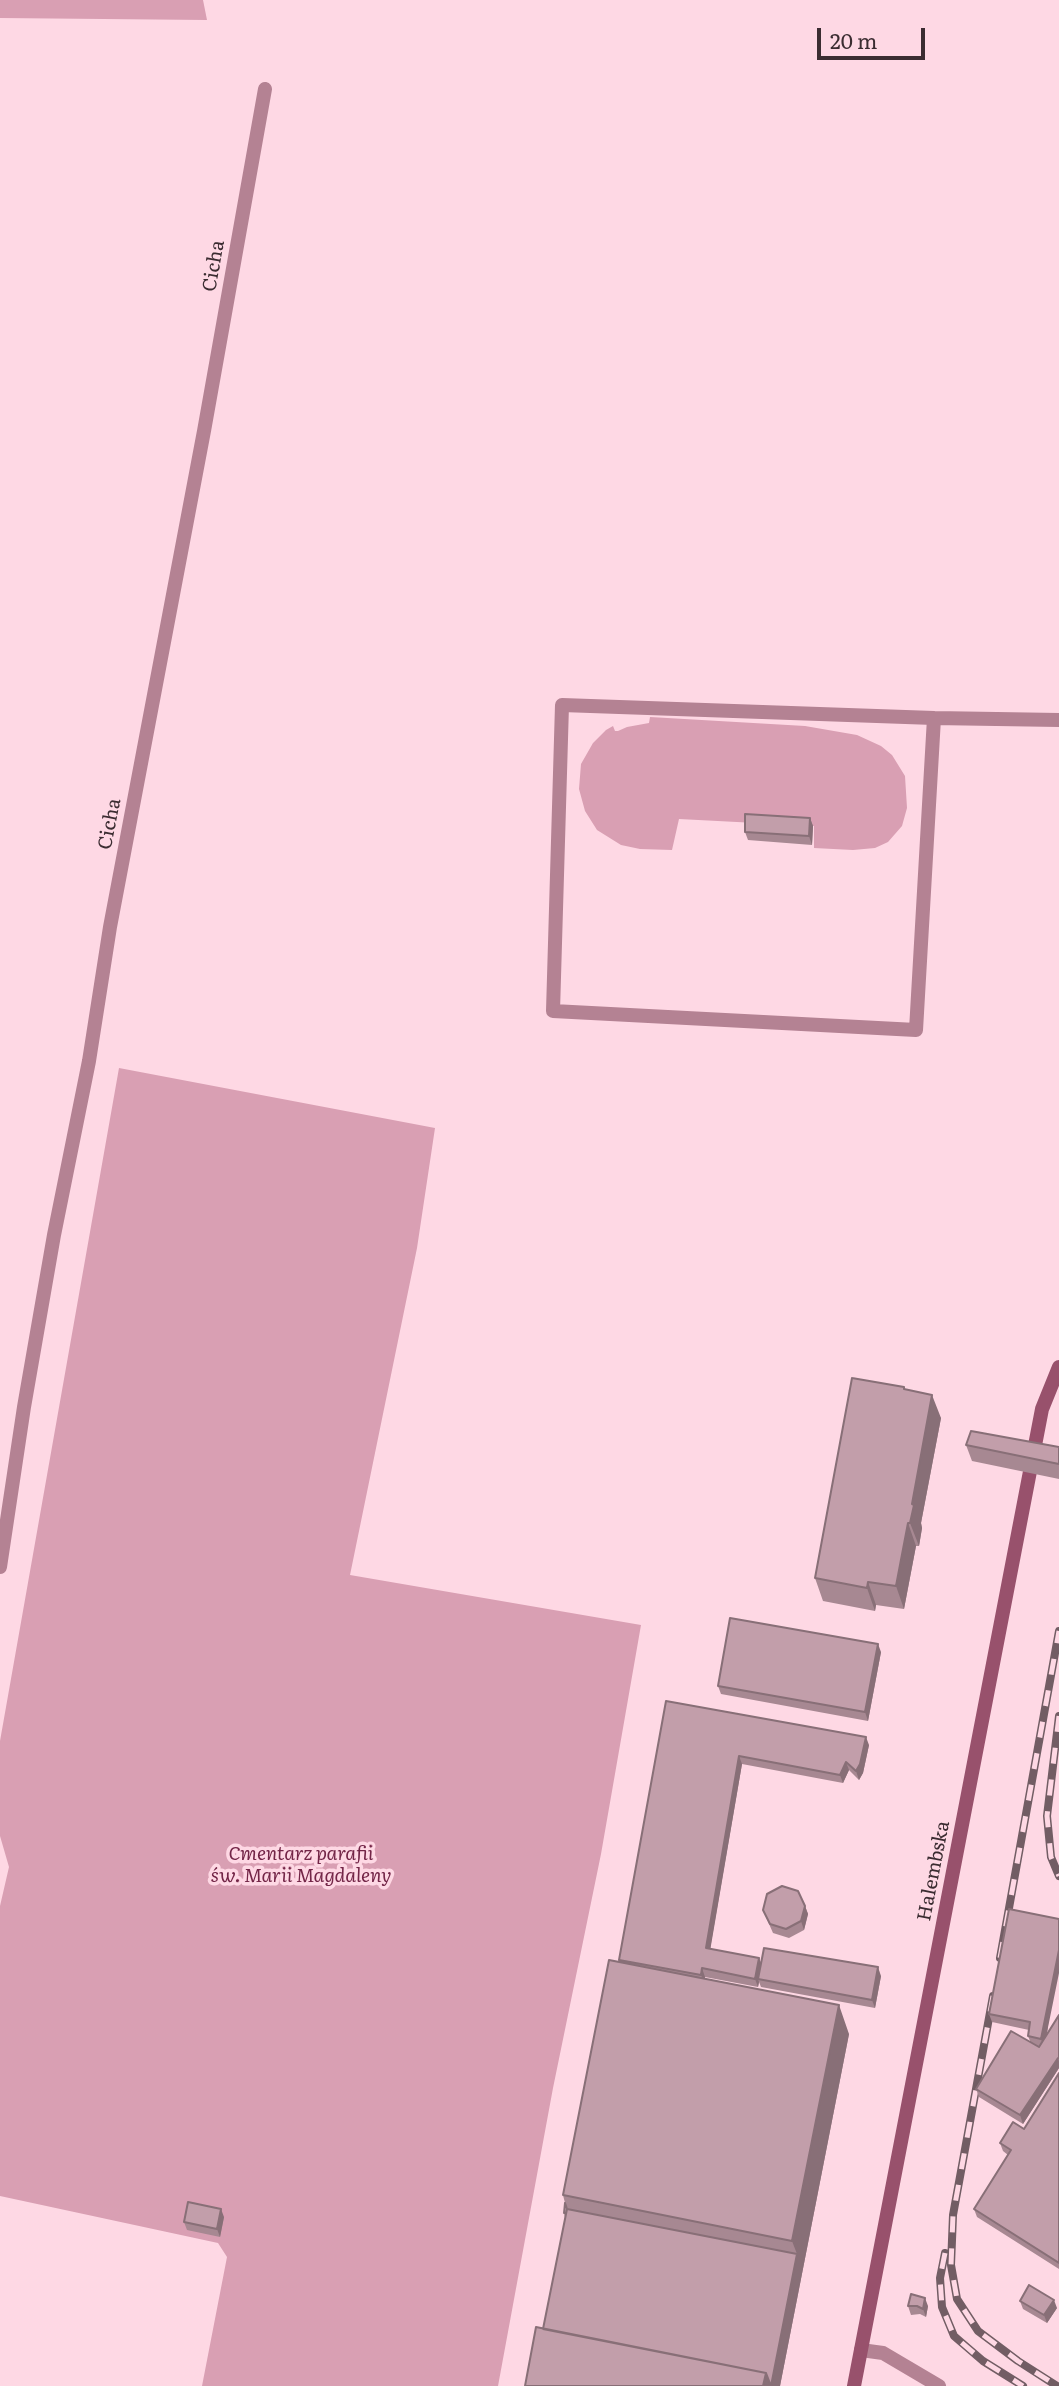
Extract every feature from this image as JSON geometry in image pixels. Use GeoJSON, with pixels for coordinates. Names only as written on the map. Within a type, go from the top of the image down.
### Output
{"type":"FeatureCollection","features":[{"type":"Feature","properties":{"kind":"street","name":"Cicha"},"geometry":{"type":"LineString","coordinates":[[0,1567],[54,1235],[89,1061],[110,927],[265,89]]}},
{"type":"Feature","properties":{"kind":"street"},"geometry":{"type":"LineString","coordinates":[[934,718],[916,1030],[553,1011],[562,705],[1059,720]]}},
{"type":"Feature","properties":{"kind":"street","name":"Halembska"},"geometry":{"type":"LineString","coordinates":[[855,2386],[1042,1409],[1059,1367]]}},
{"type":"Feature","properties":{"kind":"street"},"geometry":{"type":"LineString","coordinates":[[861,2350],[883,2353],[939,2386]]}},
{"type":"Feature","properties":{"kind":"green space"},"geometry":{"type":"Polygon","coordinates":[[[0,0],[203,0],[207,20],[0,18],[0,0]]]}},
{"type":"Feature","properties":{"kind":"green space"},"geometry":{"type":"Polygon","coordinates":[[[650,717],[805,726],[857,735],[881,746],[892,755],[905,776],[907,808],[902,826],[888,842],[875,848],[853,850],[814,848],[814,826],[679,819],[672,850],[640,849],[621,845],[597,830],[585,811],[579,789],[581,764],[593,743],[606,730],[613,726],[615,731],[618,731],[649,723],[650,717]]]}},
{"type":"Feature","properties":{"kind":"green space","name":"Cmentarz parafii św. Marii Magdaleny"},"geometry":{"type":"Polygon","coordinates":[[[119,1068],[435,1128],[417,1248],[350,1575],[641,1625],[601,1854],[553,2088],[498,2386],[202,2386],[227,2257],[218,2243],[0,2196],[0,1906],[9,1867],[0,1836],[0,1741],[119,1068]]]}},
{"type":"Feature","properties":{"kind":"building"},"geometry":{"type":"Polygon","coordinates":[[[745,814],[810,818],[809,836],[745,832],[745,814]]]}},
{"type":"Feature","properties":{"kind":"building"},"geometry":{"type":"Polygon","coordinates":[[[852,1378],[932,1395],[912,1504],[914,1505],[896,1586],[868,1582],[867,1588],[815,1578],[852,1378]]]}},
{"type":"Feature","properties":{"kind":"building"},"geometry":{"type":"Polygon","coordinates":[[[971,1431],[1059,1447],[1059,1464],[966,1445],[971,1431]]]}},
{"type":"Feature","properties":{"kind":"building"},"geometry":{"type":"Polygon","coordinates":[[[730,1618],[878,1644],[865,1712],[718,1686],[730,1618]]]}},
{"type":"Feature","properties":{"kind":"building"},"geometry":{"type":"Polygon","coordinates":[[[666,1701],[866,1737],[856,1771],[846,1762],[840,1775],[739,1756],[706,1948],[759,1958],[755,1979],[702,1968],[701,1975],[619,1960],[666,1701]]]}},
{"type":"Feature","properties":{"kind":"building"},"geometry":{"type":"Polygon","coordinates":[[[782,1886],[798,1891],[805,1906],[801,1921],[786,1929],[770,1924],[763,1910],[767,1894],[782,1886]]]}},
{"type":"Feature","properties":{"kind":"building"},"geometry":{"type":"Polygon","coordinates":[[[1009,1909],[1059,1919],[1059,1950],[1041,2039],[1028,2036],[1030,2022],[989,2014],[1009,1909]]]}},
{"type":"Feature","properties":{"kind":"building"},"geometry":{"type":"Polygon","coordinates":[[[764,1948],[878,1967],[872,2000],[758,1979],[764,1948]]]}},
{"type":"Feature","properties":{"kind":"building"},"geometry":{"type":"Polygon","coordinates":[[[609,1960],[839,2005],[792,2241],[563,2195],[609,1960]]]}},
{"type":"Feature","properties":{"kind":"building"},"geometry":{"type":"Polygon","coordinates":[[[1059,2015],[1059,2058],[1020,2115],[976,2089],[1011,2031],[1039,2047],[1059,2015]]]}},
{"type":"Feature","properties":{"kind":"building"},"geometry":{"type":"Polygon","coordinates":[[[1059,2073],[1059,2263],[974,2209],[1011,2150],[1000,2143],[1013,2122],[1024,2129],[1059,2073]]]}},
{"type":"Feature","properties":{"kind":"building"},"geometry":{"type":"Polygon","coordinates":[[[188,2202],[221,2209],[217,2229],[184,2222],[188,2202]]]}},
{"type":"Feature","properties":{"kind":"building"},"geometry":{"type":"Polygon","coordinates":[[[567,2209],[797,2254],[771,2386],[766,2373],[543,2329],[567,2209]]]}},
{"type":"Feature","properties":{"kind":"building"},"geometry":{"type":"Polygon","coordinates":[[[1029,2285],[1054,2300],[1044,2315],[1020,2301],[1029,2285]]]}},
{"type":"Feature","properties":{"kind":"building"},"geometry":{"type":"Polygon","coordinates":[[[911,2294],[925,2298],[923,2309],[908,2306],[911,2294]]]}},
{"type":"Feature","properties":{"kind":"building"},"geometry":{"type":"Polygon","coordinates":[[[536,2327],[766,2373],[763,2386],[525,2386],[536,2327]]]}},
{"type":"Feature","properties":{"kind":"railway"},"geometry":{"type":"LineString","coordinates":[[1000,1958],[1059,1631]]}},
{"type":"Feature","properties":{"kind":"railway"},"geometry":{"type":"LineString","coordinates":[[1059,1716],[1047,1816],[1051,1857],[1059,1876]]}},
{"type":"Feature","properties":{"kind":"railway"},"geometry":{"type":"LineString","coordinates":[[993,1996],[953,2215],[951,2265],[957,2299],[978,2331],[1057,2386]]}},
{"type":"Feature","properties":{"kind":"railway"},"geometry":{"type":"LineString","coordinates":[[945,2253],[940,2278],[942,2307],[954,2336],[983,2361],[1023,2386]]}}]}
